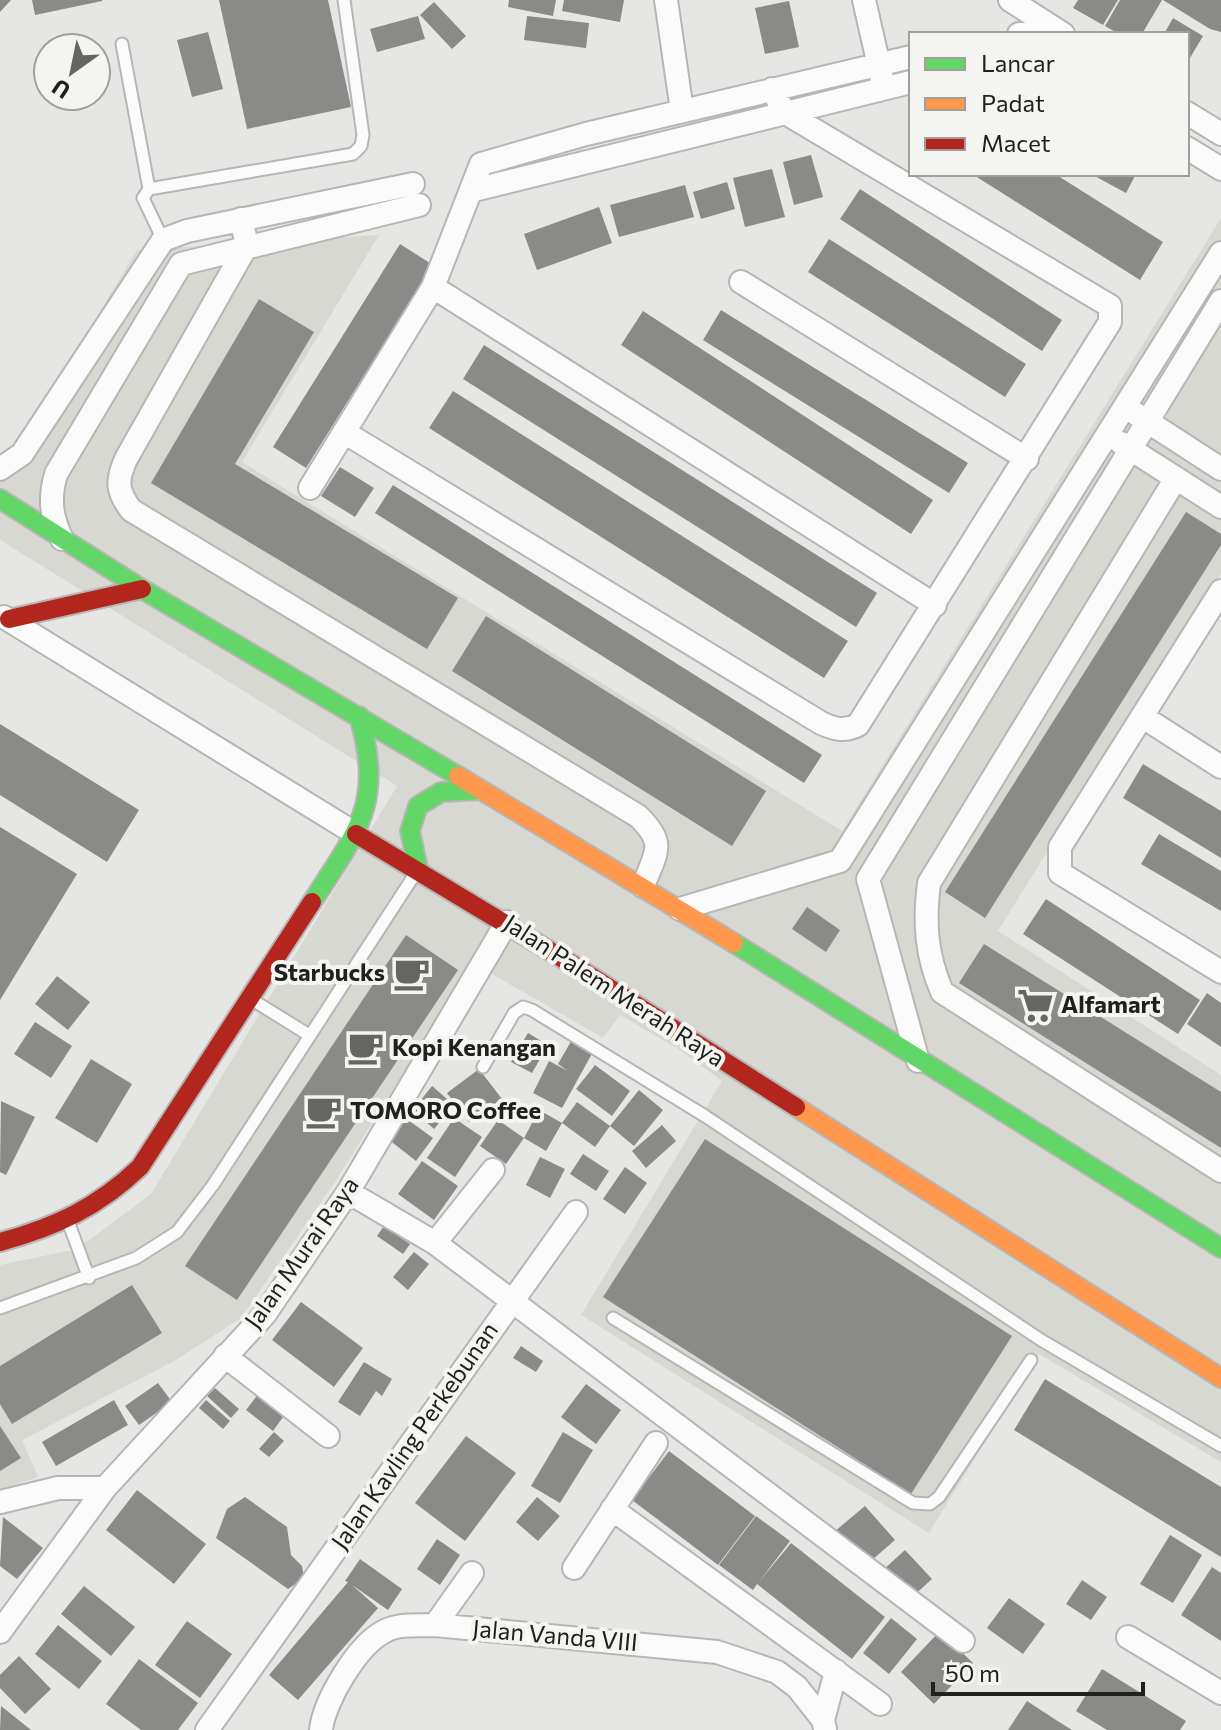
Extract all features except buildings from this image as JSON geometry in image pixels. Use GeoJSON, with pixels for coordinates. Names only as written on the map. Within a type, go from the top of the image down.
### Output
{"type":"FeatureCollection","features":[{"type":"Feature","properties":{"kind":"street"},"geometry":{"type":"LineString","coordinates":[[666,0],[682,111]]}},
{"type":"Feature","properties":{"kind":"street"},"geometry":{"type":"LineString","coordinates":[[864,0],[885,88]]}},
{"type":"Feature","properties":{"kind":"street"},"geometry":{"type":"LineString","coordinates":[[1010,0],[1060,32]]}},
{"type":"Feature","properties":{"kind":"street"},"geometry":{"type":"LineString","coordinates":[[310,488],[433,287],[474,190],[481,164],[586,134],[909,57]]}},
{"type":"Feature","properties":{"kind":"street"},"geometry":{"type":"LineString","coordinates":[[474,190],[909,82]]}},
{"type":"Feature","properties":{"kind":"street"},"geometry":{"type":"LineString","coordinates":[[344,432],[834,729],[849,730],[858,725],[1110,322],[1110,306],[784,112],[772,89]]}},
{"type":"Feature","properties":{"kind":"street"},"geometry":{"type":"LineString","coordinates":[[1189,114],[1221,134]]}},
{"type":"Feature","properties":{"kind":"street"},"geometry":{"type":"LineString","coordinates":[[586,134],[591,160]]}},
{"type":"Feature","properties":{"kind":"street"},"geometry":{"type":"LineString","coordinates":[[1189,149],[1221,169]]}},
{"type":"Feature","properties":{"kind":"street"},"geometry":{"type":"LineString","coordinates":[[0,469],[22,454],[163,240],[241,219],[416,194],[181,264],[56,474],[51,507],[62,539]]}},
{"type":"Feature","properties":{"kind":"street"},"geometry":{"type":"LineString","coordinates":[[241,219],[247,245],[126,459],[118,476],[119,493],[131,510],[638,816],[655,832],[659,844],[643,886]]}},
{"type":"Feature","properties":{"kind":"street"},"geometry":{"type":"LineString","coordinates":[[680,909],[840,861],[930,722],[1221,253]]}},
{"type":"Feature","properties":{"kind":"street"},"geometry":{"type":"LineString","coordinates":[[741,282],[1027,459]]}},
{"type":"Feature","properties":{"kind":"street"},"geometry":{"type":"LineString","coordinates":[[433,287],[935,605]]}},
{"type":"Feature","properties":{"kind":"street"},"geometry":{"type":"LineString","coordinates":[[868,879],[1221,301]]}},
{"type":"Feature","properties":{"kind":"street"},"geometry":{"type":"LineString","coordinates":[[1124,407],[1221,469]]}},
{"type":"Feature","properties":{"kind":"street"},"geometry":{"type":"LineString","coordinates":[[1107,434],[1221,507]]}},
{"type":"Feature","properties":{"kind":"street"},"geometry":{"type":"LineString","coordinates":[[1176,478],[929,883],[924,924],[931,966],[942,992],[1221,1171]]}},
{"type":"Feature","properties":{"kind":"street"},"geometry":{"type":"LineString","coordinates":[[0,499],[142,589],[643,886],[1221,1248]]}},
{"type":"Feature","properties":{"kind":"street"},"geometry":{"type":"LineString","coordinates":[[4,617],[142,589]]}},
{"type":"Feature","properties":{"kind":"street"},"geometry":{"type":"LineString","coordinates":[[1221,591],[1060,847],[1060,873],[1221,972]]}},
{"type":"Feature","properties":{"kind":"street"},"geometry":{"type":"LineString","coordinates":[[1008,597],[1031,611]]}},
{"type":"Feature","properties":{"kind":"street","name":"Jalan Palem Merah Raya"},"geometry":{"type":"LineString","coordinates":[[4,617],[356,834],[507,922],[1077,1290],[1221,1378]]}},
{"type":"Feature","properties":{"kind":"street"},"geometry":{"type":"LineString","coordinates":[[0,1242],[68,1223],[109,1198],[140,1167],[356,834],[373,789],[370,754],[359,716]]}},
{"type":"Feature","properties":{"kind":"street"},"geometry":{"type":"LineString","coordinates":[[1143,717],[1221,767]]}},
{"type":"Feature","properties":{"kind":"street"},"geometry":{"type":"LineString","coordinates":[[930,722],[954,736]]}},
{"type":"Feature","properties":{"kind":"street"},"geometry":{"type":"LineString","coordinates":[[418,869],[409,846],[408,829],[424,798],[440,790],[480,790]]}},
{"type":"Feature","properties":{"kind":"street"},"geometry":{"type":"LineString","coordinates":[[840,861],[868,879],[918,1061]]}},
{"type":"Feature","properties":{"kind":"street","name":"Jalan Murai Raya"},"geometry":{"type":"LineString","coordinates":[[0,1632],[105,1488],[265,1314],[348,1192],[507,922]]}},
{"type":"Feature","properties":{"kind":"street"},"geometry":{"type":"LineString","coordinates":[[435,1243],[493,1170]]}},
{"type":"Feature","properties":{"kind":"street","name":"Jalan Kavling Perkebunan"},"geometry":{"type":"LineString","coordinates":[[207,1730],[509,1301],[435,1243],[348,1192]]}},
{"type":"Feature","properties":{"kind":"street"},"geometry":{"type":"LineString","coordinates":[[576,1212],[509,1301],[963,1641]]}},
{"type":"Feature","properties":{"kind":"street"},"geometry":{"type":"LineString","coordinates":[[225,1356],[328,1436]]}},
{"type":"Feature","properties":{"kind":"street"},"geometry":{"type":"LineString","coordinates":[[574,1568],[656,1443]]}},
{"type":"Feature","properties":{"kind":"street"},"geometry":{"type":"LineString","coordinates":[[0,1502],[58,1488],[105,1488]]}},
{"type":"Feature","properties":{"kind":"street"},"geometry":{"type":"LineString","coordinates":[[612,1509],[880,1704]]}},
{"type":"Feature","properties":{"kind":"street"},"geometry":{"type":"LineString","coordinates":[[435,1625],[472,1573]]}},
{"type":"Feature","properties":{"kind":"street","name":"Jalan Vanda VIII"},"geometry":{"type":"LineString","coordinates":[[321,1730],[330,1696],[371,1641],[398,1626],[435,1625],[717,1652],[777,1672],[797,1687],[824,1725]]}},
{"type":"Feature","properties":{"kind":"street"},"geometry":{"type":"LineString","coordinates":[[1128,1637],[1221,1693]]}},
{"type":"Feature","properties":{"kind":"street"},"geometry":{"type":"LineString","coordinates":[[824,1725],[836,1671]]}},
{"type":"Feature","properties":{"kind":"lane"},"geometry":{"type":"LineString","coordinates":[[149,189],[353,154],[361,146],[363,135],[344,0]]}},
{"type":"Feature","properties":{"kind":"lane"},"geometry":{"type":"LineString","coordinates":[[122,44],[149,189],[143,198],[163,240]]}},
{"type":"Feature","properties":{"kind":"lane"},"geometry":{"type":"LineString","coordinates":[[0,1308],[89,1278],[136,1258],[177,1232],[213,1185],[418,869]]}},
{"type":"Feature","properties":{"kind":"lane"},"geometry":{"type":"LineString","coordinates":[[250,999],[309,1035]]}},
{"type":"Feature","properties":{"kind":"lane"},"geometry":{"type":"LineString","coordinates":[[483,1067],[514,1013],[523,1007],[532,1010],[705,1116],[1041,1340],[1221,1446]]}},
{"type":"Feature","properties":{"kind":"lane"},"geometry":{"type":"LineString","coordinates":[[68,1223],[89,1278]]}},
{"type":"Feature","properties":{"kind":"lane"},"geometry":{"type":"LineString","coordinates":[[613,1318],[913,1503],[922,1505],[939,1497],[1031,1360]]}},
{"type":"Feature","properties":{"kind":"shaded area"},"geometry":{"type":"Polygon","coordinates":[[[1221,218],[1221,573],[998,931],[1221,1075],[1221,1462],[1039,1354],[929,1533],[581,1315],[722,1081],[680,1050],[620,1015],[603,1038],[473,963],[333,1185],[241,1318],[176,1360],[22,1440],[38,1477],[0,1490],[0,1265],[77,1249],[151,1194],[397,786],[0,540],[0,478],[137,250],[379,235],[242,462],[842,831],[1221,218]]]}},
{"type":"Feature","properties":{"kind":"traffic: fast"},"geometry":{"type":"LineString","coordinates":[[0,499],[142,589],[458,776]]}},
{"type":"Feature","properties":{"kind":"traffic: fast"},"geometry":{"type":"LineString","coordinates":[[312,902],[354,835],[362,815],[369,772],[359,716]]}},
{"type":"Feature","properties":{"kind":"traffic: fast"},"geometry":{"type":"LineString","coordinates":[[418,869],[410,831],[418,806],[441,792],[480,790]]}},
{"type":"Feature","properties":{"kind":"traffic: fast"},"geometry":{"type":"LineString","coordinates":[[734,943],[1221,1248]]}},
{"type":"Feature","properties":{"kind":"traffic: slow"},"geometry":{"type":"LineString","coordinates":[[458,776],[734,943]]}},
{"type":"Feature","properties":{"kind":"traffic: slow"},"geometry":{"type":"LineString","coordinates":[[796,1107],[1221,1378]]}},
{"type":"Feature","properties":{"kind":"traffic: jam"},"geometry":{"type":"LineString","coordinates":[[9,619],[142,589]]}},
{"type":"Feature","properties":{"kind":"traffic: jam"},"geometry":{"type":"LineString","coordinates":[[356,834],[575,966],[796,1107]]}},
{"type":"Feature","properties":{"kind":"traffic: jam"},"geometry":{"type":"LineString","coordinates":[[0,1242],[40,1230],[75,1214],[140,1167],[312,902]]}},
{"type":"Feature","properties":{"kind":"place","name":"Starbucks"},"geometry":{"type":"Point","coordinates":[411,973]}},
{"type":"Feature","properties":{"kind":"place","name":"Alfamart"},"geometry":{"type":"Point","coordinates":[1035,1005]}},
{"type":"Feature","properties":{"kind":"place","name":"Kopi Kenangan"},"geometry":{"type":"Point","coordinates":[366,1048]}},
{"type":"Feature","properties":{"kind":"place","name":"TOMORO Coffee"},"geometry":{"type":"Point","coordinates":[324,1111]}}]}
